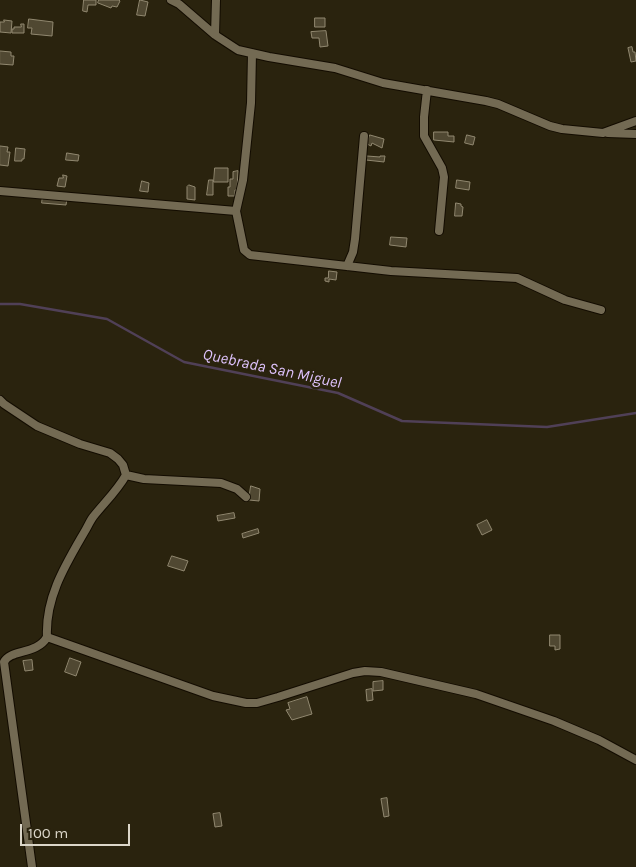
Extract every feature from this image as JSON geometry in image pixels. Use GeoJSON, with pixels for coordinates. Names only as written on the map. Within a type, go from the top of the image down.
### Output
{"type":"FeatureCollection","features":[{"type":"Feature","properties":{"kind":"street"},"geometry":{"type":"LineString","coordinates":[[171,0],[180,4],[215,34],[238,50],[335,68],[383,83],[498,104],[550,126],[604,133],[636,134]]}},
{"type":"Feature","properties":{"kind":"street"},"geometry":{"type":"LineString","coordinates":[[215,34],[216,0]]}},
{"type":"Feature","properties":{"kind":"street"},"geometry":{"type":"LineString","coordinates":[[252,53],[251,103],[243,180],[236,211],[244,250],[250,255],[391,271],[516,278],[565,300],[601,310]]}},
{"type":"Feature","properties":{"kind":"street"},"geometry":{"type":"LineString","coordinates":[[427,90],[424,136],[442,168],[444,178],[439,231]]}},
{"type":"Feature","properties":{"kind":"street"},"geometry":{"type":"LineString","coordinates":[[604,133],[636,122]]}},
{"type":"Feature","properties":{"kind":"street"},"geometry":{"type":"LineString","coordinates":[[347,266],[353,252],[355,239],[364,136]]}},
{"type":"Feature","properties":{"kind":"street"},"geometry":{"type":"LineString","coordinates":[[0,191],[236,211]]}},
{"type":"Feature","properties":{"kind":"street"},"geometry":{"type":"LineString","coordinates":[[0,400],[37,426],[80,444],[110,453],[118,458],[123,465],[126,475],[121,484],[91,519],[62,570],[51,603],[47,621],[47,637],[44,643],[37,648],[10,656],[4,662],[32,867]]}},
{"type":"Feature","properties":{"kind":"street"},"geometry":{"type":"LineString","coordinates":[[126,475],[144,479],[221,483],[237,490],[246,497]]}},
{"type":"Feature","properties":{"kind":"street"},"geometry":{"type":"LineString","coordinates":[[47,637],[213,696],[246,703],[278,697],[353,672],[381,672],[476,694],[554,721],[599,740],[636,760]]}},
{"type":"Feature","properties":{"kind":"building"},"geometry":{"type":"Polygon","coordinates":[[[84,0],[96,0],[96,5],[88,5],[87,12],[83,11],[84,0]]]}},
{"type":"Feature","properties":{"kind":"building"},"geometry":{"type":"Polygon","coordinates":[[[99,0],[120,1],[117,7],[112,6],[111,8],[98,3],[99,0]]]}},
{"type":"Feature","properties":{"kind":"building"},"geometry":{"type":"Polygon","coordinates":[[[140,0],[148,2],[145,16],[137,15],[140,0]]]}},
{"type":"Feature","properties":{"kind":"building"},"geometry":{"type":"Polygon","coordinates":[[[315,18],[325,18],[325,27],[315,27],[315,18]]]}},
{"type":"Feature","properties":{"kind":"building"},"geometry":{"type":"Polygon","coordinates":[[[29,19],[53,22],[52,36],[31,34],[32,28],[28,28],[29,19]]]}},
{"type":"Feature","properties":{"kind":"building"},"geometry":{"type":"Polygon","coordinates":[[[4,20],[12,21],[11,33],[0,32],[0,22],[4,22],[4,20]]]}},
{"type":"Feature","properties":{"kind":"building"},"geometry":{"type":"Polygon","coordinates":[[[21,24],[24,24],[24,33],[12,33],[14,27],[21,27],[21,24]]]}},
{"type":"Feature","properties":{"kind":"building"},"geometry":{"type":"Polygon","coordinates":[[[326,31],[328,46],[320,47],[319,38],[312,38],[311,32],[326,31]]]}},
{"type":"Feature","properties":{"kind":"building"},"geometry":{"type":"Polygon","coordinates":[[[632,47],[633,52],[635,52],[636,61],[631,62],[628,48],[632,47]]]}},
{"type":"Feature","properties":{"kind":"building"},"geometry":{"type":"Polygon","coordinates":[[[0,51],[11,52],[11,56],[14,56],[13,65],[0,64],[0,51]]]}},
{"type":"Feature","properties":{"kind":"building"},"geometry":{"type":"Polygon","coordinates":[[[434,132],[448,132],[448,136],[454,136],[454,142],[434,140],[434,132]]]}},
{"type":"Feature","properties":{"kind":"building"},"geometry":{"type":"Polygon","coordinates":[[[370,135],[384,139],[382,148],[372,143],[371,146],[367,144],[370,135]]]}},
{"type":"Feature","properties":{"kind":"building"},"geometry":{"type":"Polygon","coordinates":[[[467,135],[475,137],[473,145],[465,143],[467,135]]]}},
{"type":"Feature","properties":{"kind":"building"},"geometry":{"type":"Polygon","coordinates":[[[0,146],[8,147],[7,152],[10,152],[8,166],[0,165],[0,146]]]}},
{"type":"Feature","properties":{"kind":"building"},"geometry":{"type":"Polygon","coordinates":[[[16,148],[25,149],[22,161],[15,161],[16,148]]]}},
{"type":"Feature","properties":{"kind":"building"},"geometry":{"type":"Polygon","coordinates":[[[67,153],[79,155],[78,161],[66,160],[67,153]]]}},
{"type":"Feature","properties":{"kind":"building"},"geometry":{"type":"Polygon","coordinates":[[[367,156],[385,156],[384,162],[366,160],[367,156]]]}},
{"type":"Feature","properties":{"kind":"building"},"geometry":{"type":"Polygon","coordinates":[[[215,168],[228,168],[228,182],[214,182],[215,168]]]}},
{"type":"Feature","properties":{"kind":"building"},"geometry":{"type":"Polygon","coordinates":[[[238,171],[235,196],[228,196],[230,179],[233,179],[233,172],[238,171]]]}},
{"type":"Feature","properties":{"kind":"building"},"geometry":{"type":"Polygon","coordinates":[[[63,175],[67,176],[65,187],[57,186],[59,178],[63,178],[63,175]]]}},
{"type":"Feature","properties":{"kind":"building"},"geometry":{"type":"Polygon","coordinates":[[[209,180],[213,180],[213,195],[207,195],[209,180]]]}},
{"type":"Feature","properties":{"kind":"building"},"geometry":{"type":"Polygon","coordinates":[[[457,180],[470,182],[469,190],[456,188],[457,180]]]}},
{"type":"Feature","properties":{"kind":"building"},"geometry":{"type":"Polygon","coordinates":[[[142,181],[149,183],[148,192],[140,191],[142,181]]]}},
{"type":"Feature","properties":{"kind":"building"},"geometry":{"type":"Polygon","coordinates":[[[189,185],[195,187],[195,200],[187,199],[187,187],[189,185]]]}},
{"type":"Feature","properties":{"kind":"building"},"geometry":{"type":"Polygon","coordinates":[[[43,196],[67,198],[66,205],[42,203],[43,196]]]}},
{"type":"Feature","properties":{"kind":"building"},"geometry":{"type":"Polygon","coordinates":[[[456,203],[461,204],[463,207],[462,216],[455,216],[456,203]]]}},
{"type":"Feature","properties":{"kind":"building"},"geometry":{"type":"Polygon","coordinates":[[[391,237],[407,238],[406,247],[390,245],[391,237]]]}},
{"type":"Feature","properties":{"kind":"building"},"geometry":{"type":"Polygon","coordinates":[[[329,271],[337,272],[336,280],[329,279],[329,282],[325,281],[325,278],[328,278],[329,271]]]}},
{"type":"Feature","properties":{"kind":"building"},"geometry":{"type":"Polygon","coordinates":[[[251,486],[260,489],[259,501],[249,500],[251,486]]]}},
{"type":"Feature","properties":{"kind":"building"},"geometry":{"type":"Polygon","coordinates":[[[234,513],[235,518],[218,521],[217,516],[234,513]]]}},
{"type":"Feature","properties":{"kind":"building"},"geometry":{"type":"Polygon","coordinates":[[[487,520],[492,530],[482,535],[477,525],[487,520]]]}},
{"type":"Feature","properties":{"kind":"building"},"geometry":{"type":"Polygon","coordinates":[[[258,529],[259,533],[243,538],[242,534],[258,529]]]}},
{"type":"Feature","properties":{"kind":"building"},"geometry":{"type":"Polygon","coordinates":[[[172,556],[188,561],[184,571],[168,566],[172,556]]]}},
{"type":"Feature","properties":{"kind":"building"},"geometry":{"type":"Polygon","coordinates":[[[550,635],[560,635],[560,649],[555,650],[555,646],[550,646],[550,635]]]}},
{"type":"Feature","properties":{"kind":"building"},"geometry":{"type":"Polygon","coordinates":[[[70,658],[81,662],[76,676],[65,672],[70,658]]]}},
{"type":"Feature","properties":{"kind":"building"},"geometry":{"type":"Polygon","coordinates":[[[32,660],[33,670],[25,671],[23,661],[32,660]]]}},
{"type":"Feature","properties":{"kind":"building"},"geometry":{"type":"Polygon","coordinates":[[[383,681],[383,690],[373,691],[373,682],[383,681]]]}},
{"type":"Feature","properties":{"kind":"building"},"geometry":{"type":"Polygon","coordinates":[[[372,689],[373,700],[367,701],[366,690],[372,689]]]}},
{"type":"Feature","properties":{"kind":"building"},"geometry":{"type":"Polygon","coordinates":[[[307,697],[312,714],[292,720],[286,710],[290,709],[288,703],[307,697]]]}},
{"type":"Feature","properties":{"kind":"building"},"geometry":{"type":"Polygon","coordinates":[[[387,798],[389,816],[384,817],[381,799],[387,798]]]}},
{"type":"Feature","properties":{"kind":"building"},"geometry":{"type":"Polygon","coordinates":[[[220,813],[222,826],[215,827],[213,814],[220,813]]]}},
{"type":"Feature","properties":{"kind":"waterway","name":"Quebrada San Miguel"},"geometry":{"type":"LineString","coordinates":[[0,304],[20,304],[107,319],[184,362],[338,393],[402,421],[547,427],[636,413]]}}]}
